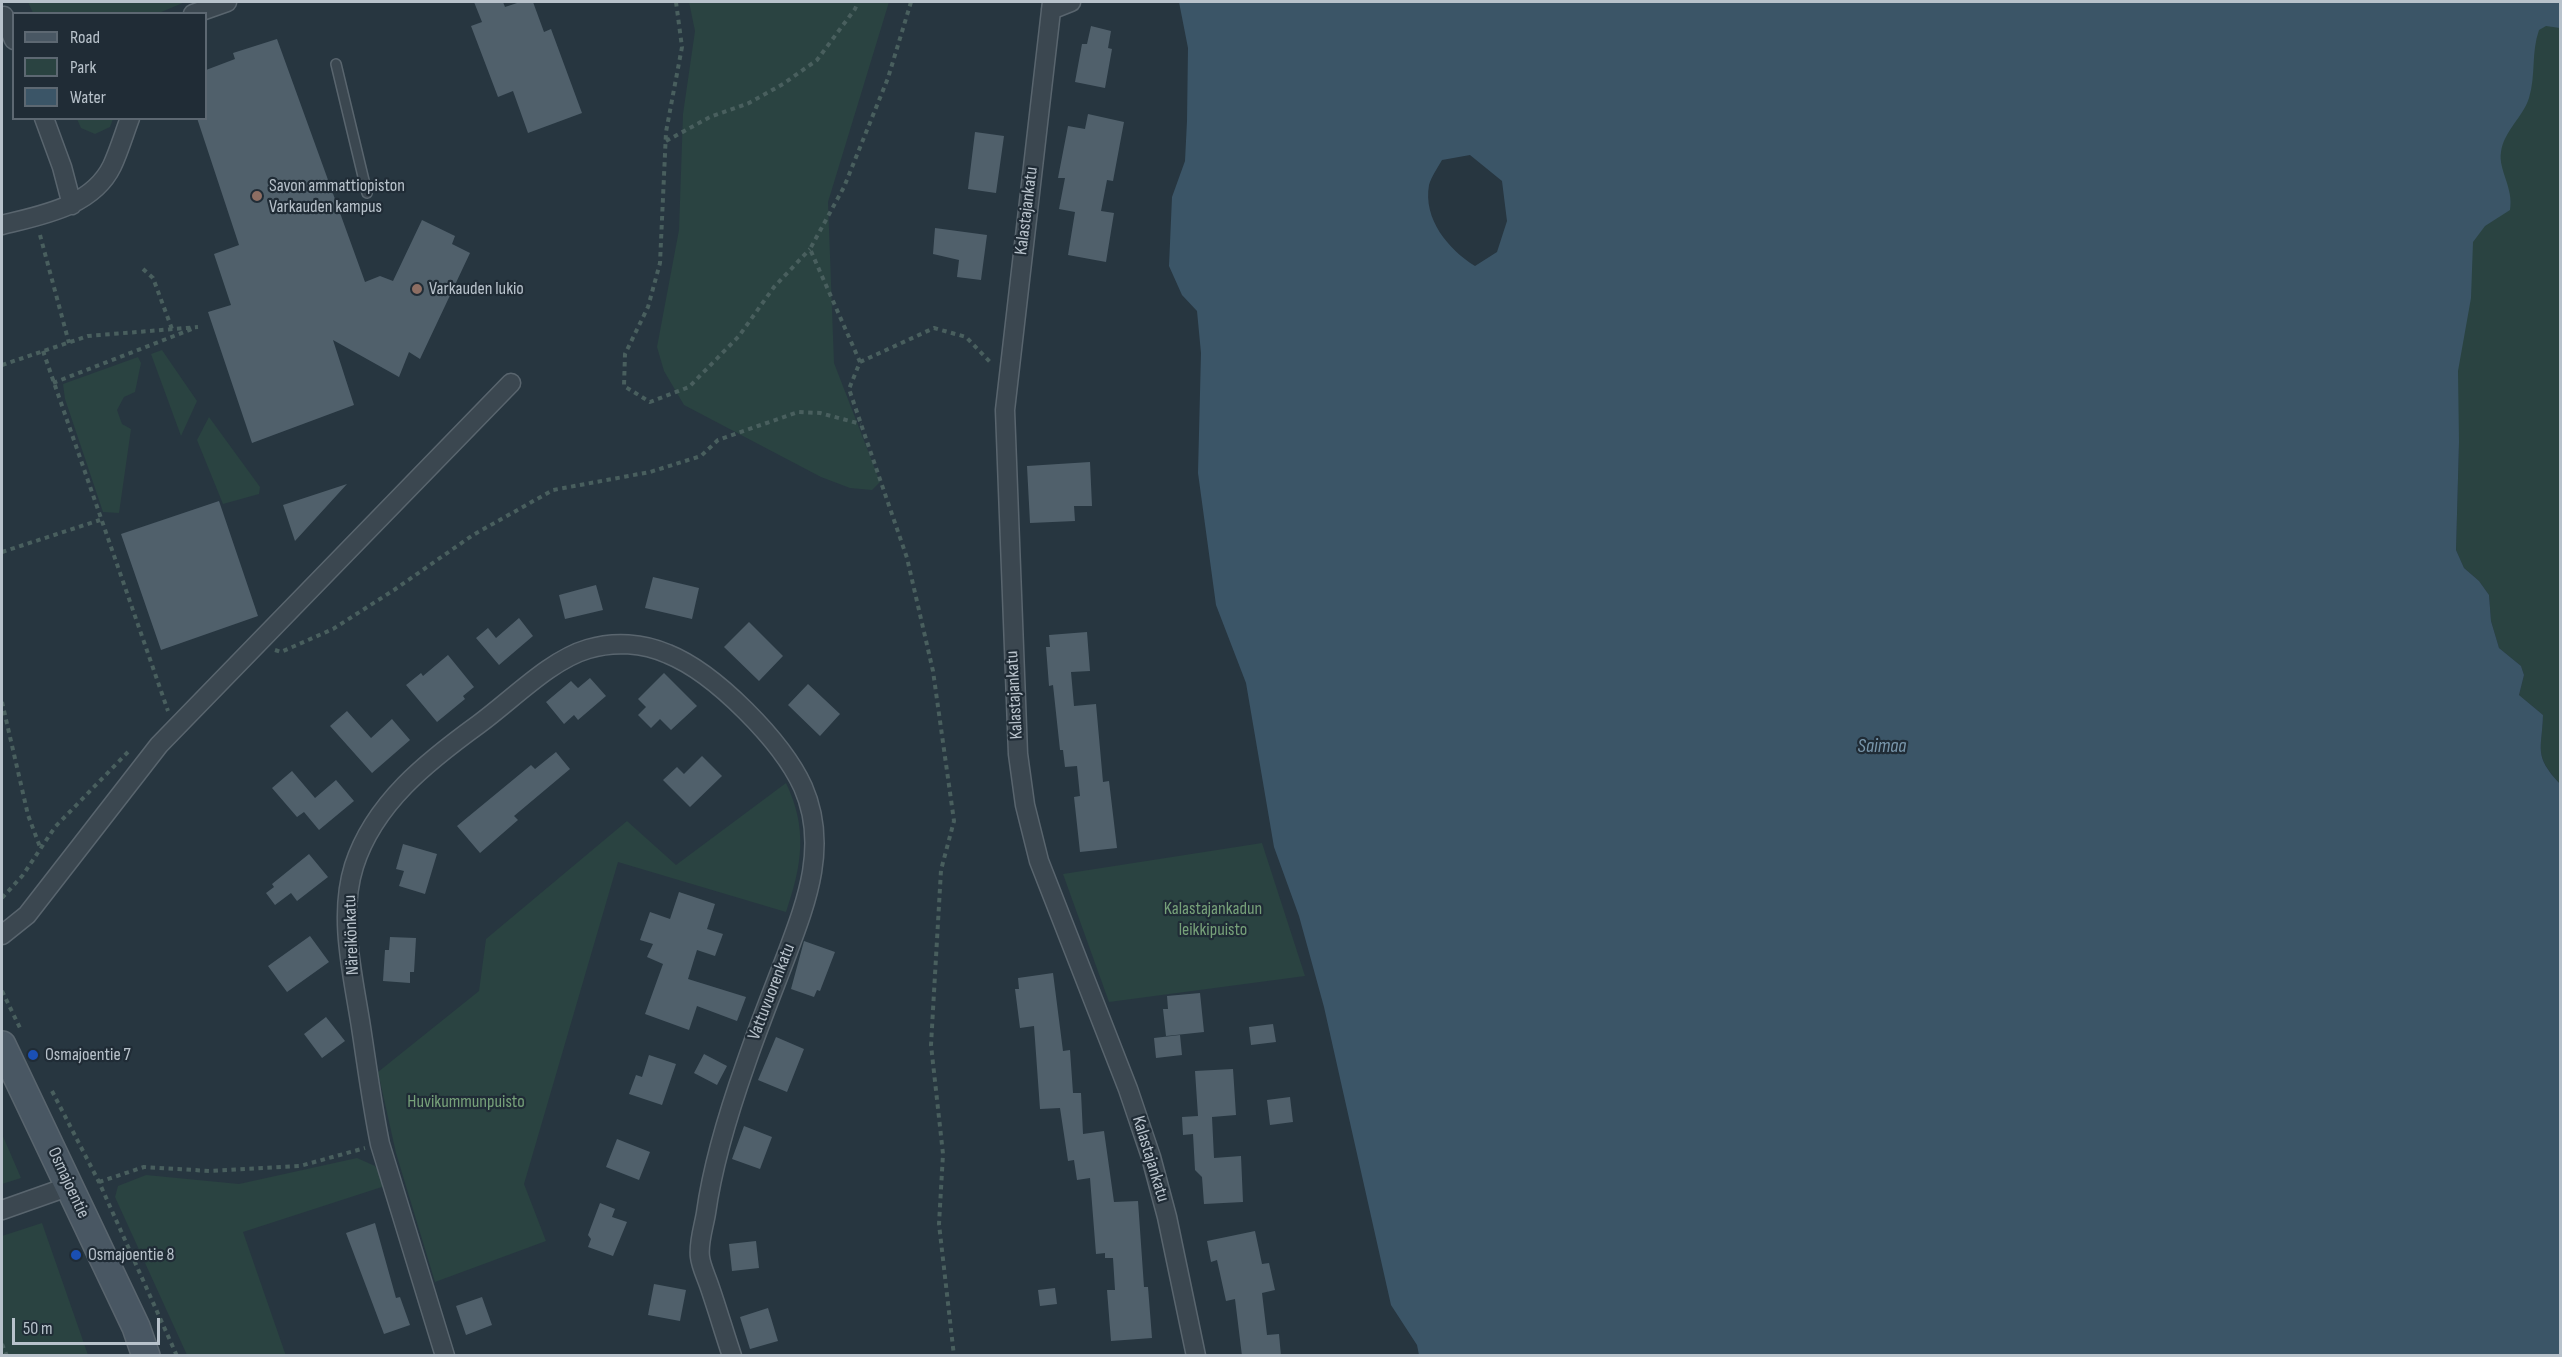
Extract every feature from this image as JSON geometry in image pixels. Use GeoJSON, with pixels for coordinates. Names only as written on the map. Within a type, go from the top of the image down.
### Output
{"type":"FeatureCollection","features":[{"type":"Feature","properties":{"kind":"street"},"geometry":{"type":"LineString","coordinates":[[199,12],[227,2]]}},
{"type":"Feature","properties":{"kind":"street","name":"Kalastajankatu"},"geometry":{"type":"LineString","coordinates":[[1071,2],[1051,6],[1005,410],[1018,754],[1025,806],[1039,861],[1087,964],[1151,1157],[1196,1356]]}},
{"type":"Feature","properties":{"kind":"street"},"geometry":{"type":"LineString","coordinates":[[4,16],[12,35]]}},
{"type":"Feature","properties":{"kind":"street"},"geometry":{"type":"LineString","coordinates":[[45,120],[62,167],[72,205]]}},
{"type":"Feature","properties":{"kind":"street"},"geometry":{"type":"LineString","coordinates":[[2,225],[72,205],[98,185],[111,168],[129,120]]}},
{"type":"Feature","properties":{"kind":"street"},"geometry":{"type":"LineString","coordinates":[[2,935],[27,915],[167,724],[257,645],[511,383]]}},
{"type":"Feature","properties":{"kind":"street","name":"Näreikönkatu"},"geometry":{"type":"LineString","coordinates":[[445,1356],[380,1144],[350,955],[347,908],[362,843],[379,815],[401,788],[442,751],[560,662],[578,653],[616,643],[645,646],[670,655],[692,668]]}},
{"type":"Feature","properties":{"kind":"street","name":"Vattuvuorenkatu"},"geometry":{"type":"LineString","coordinates":[[692,668],[730,697],[762,728],[784,755],[803,788],[813,819],[816,850],[808,896],[745,1065],[710,1180],[700,1256],[732,1356]]}},
{"type":"Feature","properties":{"kind":"street","name":"Osmajoentie"},"geometry":{"type":"LineString","coordinates":[[13,1041],[70,1186],[136,1327],[146,1356]]}},
{"type":"Feature","properties":{"kind":"street"},"geometry":{"type":"LineString","coordinates":[[2,1210],[70,1186]]}},
{"type":"Feature","properties":{"kind":"lane"},"geometry":{"type":"LineString","coordinates":[[336,64],[367,193]]}},
{"type":"Feature","properties":{"kind":"path"},"geometry":{"type":"LineString","coordinates":[[676,2],[682,47],[666,142],[660,263],[648,307],[625,354],[624,386],[650,402],[689,387],[739,336],[774,287],[810,249],[848,177],[888,78],[911,2]]}},
{"type":"Feature","properties":{"kind":"path"},"geometry":{"type":"LineString","coordinates":[[666,142],[710,117],[749,103],[817,60],[858,2]]}},
{"type":"Feature","properties":{"kind":"path"},"geometry":{"type":"LineString","coordinates":[[40,235],[69,343]]}},
{"type":"Feature","properties":{"kind":"path"},"geometry":{"type":"LineString","coordinates":[[810,249],[860,362]]}},
{"type":"Feature","properties":{"kind":"path"},"geometry":{"type":"LineString","coordinates":[[143,269],[153,278],[172,329]]}},
{"type":"Feature","properties":{"kind":"path"},"geometry":{"type":"LineString","coordinates":[[2,365],[88,336],[198,327],[53,382]]}},
{"type":"Feature","properties":{"kind":"path"},"geometry":{"type":"LineString","coordinates":[[954,1356],[939,1224],[943,1154],[931,1045],[941,870],[954,821],[933,671],[907,558],[849,389],[860,362],[934,328],[966,337],[988,362],[1009,376]]}},
{"type":"Feature","properties":{"kind":"path"},"geometry":{"type":"LineString","coordinates":[[43,351],[168,711],[167,724]]}},
{"type":"Feature","properties":{"kind":"path"},"geometry":{"type":"LineString","coordinates":[[257,645],[281,652],[333,629],[473,535],[553,490],[650,472],[701,456],[718,440],[798,412],[820,413],[861,424]]}},
{"type":"Feature","properties":{"kind":"path"},"geometry":{"type":"LineString","coordinates":[[2,552],[100,520]]}},
{"type":"Feature","properties":{"kind":"path"},"geometry":{"type":"LineString","coordinates":[[2,702],[27,815],[40,847]]}},
{"type":"Feature","properties":{"kind":"path"},"geometry":{"type":"LineString","coordinates":[[167,724],[168,711]]}},
{"type":"Feature","properties":{"kind":"path"},"geometry":{"type":"LineString","coordinates":[[2,898],[23,875],[55,827],[129,751]]}},
{"type":"Feature","properties":{"kind":"path"},"geometry":{"type":"LineString","coordinates":[[2,991],[13,1041]]}},
{"type":"Feature","properties":{"kind":"path"},"geometry":{"type":"LineString","coordinates":[[50,1087],[99,1182],[177,1356]]}},
{"type":"Feature","properties":{"kind":"path"},"geometry":{"type":"LineString","coordinates":[[99,1182],[144,1167],[210,1171],[300,1166],[380,1144]]}},
{"type":"Feature","properties":{"kind":"path"},"geometry":{"type":"LineString","coordinates":[[2,1344],[7,1356]]}},
{"type":"Feature","properties":{"kind":"green space"},"geometry":{"type":"Polygon","coordinates":[[[28,2],[185,2],[161,12],[33,12],[28,2]]]}},
{"type":"Feature","properties":{"kind":"green space"},"geometry":{"type":"Polygon","coordinates":[[[689,2],[889,2],[828,202],[834,363],[880,482],[872,490],[850,488],[821,477],[684,405],[664,371],[657,347],[679,230],[683,114],[695,31],[689,2]]]}},
{"type":"Feature","properties":{"kind":"green space"},"geometry":{"type":"Polygon","coordinates":[[[2560,2],[2560,784],[2542,758],[2543,715],[2519,695],[2524,675],[2521,666],[2499,648],[2491,621],[2489,595],[2479,581],[2464,568],[2456,550],[2459,442],[2425,162],[2476,37],[2560,2]]]}},
{"type":"Feature","properties":{"kind":"green space"},"geometry":{"type":"Polygon","coordinates":[[[78,120],[113,120],[110,127],[95,134],[81,128],[78,120]]]}},
{"type":"Feature","properties":{"kind":"green space"},"geometry":{"type":"Polygon","coordinates":[[[162,350],[197,401],[181,436],[151,354],[162,350]]]}},
{"type":"Feature","properties":{"kind":"green space"},"geometry":{"type":"Polygon","coordinates":[[[138,357],[141,363],[135,392],[124,397],[117,410],[122,424],[131,429],[119,513],[103,512],[65,399],[63,384],[138,357]]]}},
{"type":"Feature","properties":{"kind":"green space"},"geometry":{"type":"Polygon","coordinates":[[[209,417],[260,487],[259,494],[223,504],[197,440],[209,417]]]}},
{"type":"Feature","properties":{"kind":"green space","name":"Huvikummunpuisto"},"geometry":{"type":"Polygon","coordinates":[[[786,783],[798,816],[800,847],[796,878],[786,912],[618,862],[524,1184],[546,1241],[435,1282],[396,1153],[378,1072],[479,991],[486,939],[627,821],[676,865],[786,783]]]}},
{"type":"Feature","properties":{"kind":"green space","name":"Kalastajankadun leikkipuisto"},"geometry":{"type":"Polygon","coordinates":[[[1262,843],[1305,976],[1109,1002],[1063,874],[1262,843]]]}},
{"type":"Feature","properties":{"kind":"green space"},"geometry":{"type":"Polygon","coordinates":[[[2,1134],[21,1178],[2,1184],[2,1134]]]}},
{"type":"Feature","properties":{"kind":"green space"},"geometry":{"type":"Polygon","coordinates":[[[357,1158],[375,1166],[388,1185],[243,1232],[286,1356],[187,1355],[115,1197],[118,1186],[146,1175],[239,1184],[357,1158]]]}},
{"type":"Feature","properties":{"kind":"green space"},"geometry":{"type":"Polygon","coordinates":[[[42,1223],[88,1355],[2,1355],[2,1236],[42,1223]]]}},
{"type":"Feature","properties":{"kind":"water","name":"Saimaa"},"geometry":{"type":"Polygon","coordinates":[[[1179,2],[2560,2],[2560,28],[2546,26],[2539,30],[2529,98],[2523,112],[2506,137],[2501,152],[2502,166],[2510,194],[2510,210],[2485,226],[2473,242],[2471,298],[2458,371],[2456,550],[2464,568],[2479,581],[2489,595],[2491,621],[2499,648],[2521,666],[2524,675],[2519,695],[2543,715],[2542,759],[2560,784],[2560,1355],[1419,1355],[1417,1345],[1391,1305],[1324,1007],[1299,916],[1274,847],[1246,683],[1216,605],[1198,473],[1201,353],[1197,311],[1182,295],[1169,266],[1172,197],[1185,161],[1188,48],[1179,2]],[[1470,155],[1442,160],[1429,185],[1430,210],[1440,232],[1456,251],[1475,266],[1497,252],[1507,221],[1502,181],[1470,155]]]}},
{"type":"Feature","properties":{"kind":"building"},"geometry":{"type":"Polygon","coordinates":[[[474,2],[503,2],[505,7],[520,2],[533,2],[544,32],[551,29],[582,113],[528,133],[513,91],[498,97],[471,26],[482,22],[474,2]]]}},
{"type":"Feature","properties":{"kind":"building"},"geometry":{"type":"Polygon","coordinates":[[[1091,26],[1111,31],[1108,48],[1112,49],[1105,88],[1075,82],[1082,44],[1087,44],[1091,26]]]}},
{"type":"Feature","properties":{"kind":"building"},"geometry":{"type":"Polygon","coordinates":[[[277,39],[365,282],[380,276],[393,281],[422,220],[455,236],[452,244],[470,253],[420,359],[409,352],[399,377],[333,340],[354,405],[252,443],[208,312],[231,305],[214,254],[239,245],[198,120],[207,120],[207,70],[235,59],[233,53],[277,39]]]}},
{"type":"Feature","properties":{"kind":"building"},"geometry":{"type":"Polygon","coordinates":[[[1088,114],[1124,122],[1113,181],[1107,180],[1101,211],[1114,213],[1106,262],[1068,255],[1075,212],[1059,209],[1065,178],[1058,178],[1068,126],[1085,129],[1088,114]]]}},
{"type":"Feature","properties":{"kind":"building"},"geometry":{"type":"Polygon","coordinates":[[[975,132],[1004,136],[996,193],[968,189],[975,132]]]}},
{"type":"Feature","properties":{"kind":"building"},"geometry":{"type":"Polygon","coordinates":[[[935,228],[987,235],[981,280],[957,277],[959,260],[933,254],[935,228]]]}},
{"type":"Feature","properties":{"kind":"building"},"geometry":{"type":"Polygon","coordinates":[[[1090,462],[1092,506],[1074,506],[1075,521],[1030,523],[1027,466],[1090,462]]]}},
{"type":"Feature","properties":{"kind":"building"},"geometry":{"type":"Polygon","coordinates":[[[347,484],[295,541],[283,505],[347,484]]]}},
{"type":"Feature","properties":{"kind":"building"},"geometry":{"type":"Polygon","coordinates":[[[219,501],[258,616],[161,650],[121,534],[219,501]]]}},
{"type":"Feature","properties":{"kind":"building"},"geometry":{"type":"Polygon","coordinates":[[[653,577],[699,588],[692,619],[645,608],[653,577]]]}},
{"type":"Feature","properties":{"kind":"building"},"geometry":{"type":"Polygon","coordinates":[[[596,585],[603,610],[565,619],[559,595],[596,585]]]}},
{"type":"Feature","properties":{"kind":"building"},"geometry":{"type":"Polygon","coordinates":[[[519,618],[533,636],[499,665],[476,638],[488,628],[496,638],[519,618]]]}},
{"type":"Feature","properties":{"kind":"building"},"geometry":{"type":"Polygon","coordinates":[[[749,622],[783,656],[759,681],[724,647],[749,622]]]}},
{"type":"Feature","properties":{"kind":"building"},"geometry":{"type":"Polygon","coordinates":[[[1087,632],[1090,671],[1071,672],[1074,706],[1096,704],[1103,782],[1109,781],[1117,848],[1080,852],[1074,797],[1080,796],[1077,766],[1065,767],[1063,750],[1060,750],[1053,685],[1049,686],[1046,647],[1050,647],[1049,635],[1087,632]]]}},
{"type":"Feature","properties":{"kind":"building"},"geometry":{"type":"Polygon","coordinates":[[[448,655],[474,687],[463,696],[465,699],[437,722],[406,685],[421,673],[423,676],[448,655]]]}},
{"type":"Feature","properties":{"kind":"building"},"geometry":{"type":"Polygon","coordinates":[[[664,673],[697,706],[671,730],[660,719],[651,728],[638,715],[646,707],[638,699],[664,673]]]}},
{"type":"Feature","properties":{"kind":"building"},"geometry":{"type":"Polygon","coordinates":[[[590,678],[606,696],[578,720],[574,715],[564,724],[546,702],[571,681],[578,688],[590,678]]]}},
{"type":"Feature","properties":{"kind":"building"},"geometry":{"type":"Polygon","coordinates":[[[808,684],[840,714],[820,736],[788,705],[808,684]]]}},
{"type":"Feature","properties":{"kind":"building"},"geometry":{"type":"Polygon","coordinates":[[[347,711],[371,738],[392,719],[410,740],[372,773],[330,726],[347,711]]]}},
{"type":"Feature","properties":{"kind":"building"},"geometry":{"type":"Polygon","coordinates":[[[556,752],[570,769],[514,816],[518,820],[480,853],[457,826],[531,765],[535,769],[556,752]]]}},
{"type":"Feature","properties":{"kind":"building"},"geometry":{"type":"Polygon","coordinates":[[[702,756],[722,776],[690,807],[663,780],[677,767],[684,774],[702,756]]]}},
{"type":"Feature","properties":{"kind":"building"},"geometry":{"type":"Polygon","coordinates":[[[292,771],[315,798],[336,780],[354,801],[319,830],[304,812],[297,817],[272,788],[292,771]]]}},
{"type":"Feature","properties":{"kind":"building"},"geometry":{"type":"Polygon","coordinates":[[[403,844],[437,854],[425,894],[399,886],[404,871],[396,869],[403,844]]]}},
{"type":"Feature","properties":{"kind":"building"},"geometry":{"type":"Polygon","coordinates":[[[309,854],[328,877],[297,901],[291,893],[275,905],[266,893],[274,887],[272,884],[309,854]]]}},
{"type":"Feature","properties":{"kind":"building"},"geometry":{"type":"Polygon","coordinates":[[[679,892],[715,904],[707,929],[723,934],[715,956],[697,950],[688,979],[746,997],[737,1021],[697,1006],[689,1030],[645,1014],[663,964],[647,957],[653,944],[640,940],[650,912],[670,919],[679,892]]]}},
{"type":"Feature","properties":{"kind":"building"},"geometry":{"type":"Polygon","coordinates":[[[310,936],[329,962],[287,992],[268,966],[310,936]]]}},
{"type":"Feature","properties":{"kind":"building"},"geometry":{"type":"Polygon","coordinates":[[[390,937],[416,938],[414,972],[410,972],[410,983],[383,981],[385,950],[389,950],[390,937]]]}},
{"type":"Feature","properties":{"kind":"building"},"geometry":{"type":"Polygon","coordinates":[[[804,941],[835,952],[820,991],[817,990],[814,997],[791,989],[804,941]]]}},
{"type":"Feature","properties":{"kind":"building"},"geometry":{"type":"Polygon","coordinates":[[[1053,973],[1063,1051],[1070,1050],[1073,1093],[1081,1093],[1083,1134],[1104,1131],[1114,1202],[1138,1201],[1144,1287],[1148,1287],[1152,1338],[1111,1341],[1107,1290],[1115,1290],[1113,1258],[1105,1258],[1105,1253],[1096,1254],[1090,1178],[1077,1180],[1074,1160],[1068,1161],[1060,1108],[1040,1109],[1034,1026],[1020,1028],[1015,989],[1019,989],[1018,978],[1053,973]]]}},
{"type":"Feature","properties":{"kind":"building"},"geometry":{"type":"Polygon","coordinates":[[[1200,993],[1204,1032],[1166,1036],[1163,1009],[1168,1009],[1167,996],[1200,993]]]}},
{"type":"Feature","properties":{"kind":"building"},"geometry":{"type":"Polygon","coordinates":[[[326,1017],[345,1041],[322,1058],[304,1034],[326,1017]]]}},
{"type":"Feature","properties":{"kind":"building"},"geometry":{"type":"Polygon","coordinates":[[[1273,1024],[1276,1042],[1251,1045],[1249,1027],[1273,1024]]]}},
{"type":"Feature","properties":{"kind":"building"},"geometry":{"type":"Polygon","coordinates":[[[1180,1035],[1182,1055],[1156,1058],[1154,1038],[1180,1035]]]}},
{"type":"Feature","properties":{"kind":"building"},"geometry":{"type":"Polygon","coordinates":[[[776,1037],[804,1049],[787,1092],[758,1080],[776,1037]]]}},
{"type":"Feature","properties":{"kind":"building"},"geometry":{"type":"Polygon","coordinates":[[[704,1054],[727,1066],[717,1085],[694,1073],[704,1054]]]}},
{"type":"Feature","properties":{"kind":"building"},"geometry":{"type":"Polygon","coordinates":[[[649,1055],[676,1064],[662,1105],[629,1094],[636,1075],[642,1077],[649,1055]]]}},
{"type":"Feature","properties":{"kind":"building"},"geometry":{"type":"Polygon","coordinates":[[[1233,1069],[1236,1115],[1212,1117],[1214,1158],[1241,1156],[1243,1202],[1204,1204],[1202,1177],[1195,1170],[1193,1134],[1183,1135],[1182,1117],[1198,1116],[1195,1071],[1233,1069]]]}},
{"type":"Feature","properties":{"kind":"building"},"geometry":{"type":"Polygon","coordinates":[[[1290,1097],[1293,1122],[1270,1125],[1267,1100],[1290,1097]]]}},
{"type":"Feature","properties":{"kind":"building"},"geometry":{"type":"Polygon","coordinates":[[[744,1126],[772,1137],[760,1169],[732,1159],[744,1126]]]}},
{"type":"Feature","properties":{"kind":"building"},"geometry":{"type":"Polygon","coordinates":[[[617,1139],[650,1152],[639,1180],[606,1167],[617,1139]]]}},
{"type":"Feature","properties":{"kind":"building"},"geometry":{"type":"Polygon","coordinates":[[[600,1203],[615,1209],[612,1217],[627,1222],[613,1256],[588,1247],[591,1239],[588,1235],[600,1203]]]}},
{"type":"Feature","properties":{"kind":"building"},"geometry":{"type":"Polygon","coordinates":[[[375,1223],[396,1298],[400,1297],[410,1325],[384,1334],[346,1233],[375,1223]]]}},
{"type":"Feature","properties":{"kind":"building"},"geometry":{"type":"Polygon","coordinates":[[[1255,1231],[1262,1264],[1269,1263],[1275,1290],[1262,1293],[1267,1335],[1279,1334],[1281,1356],[1242,1356],[1235,1299],[1226,1301],[1217,1260],[1211,1262],[1207,1241],[1255,1231]]]}},
{"type":"Feature","properties":{"kind":"building"},"geometry":{"type":"Polygon","coordinates":[[[756,1241],[759,1268],[732,1271],[729,1244],[756,1241]]]}},
{"type":"Feature","properties":{"kind":"building"},"geometry":{"type":"Polygon","coordinates":[[[654,1284],[686,1290],[680,1321],[648,1315],[654,1284]]]}},
{"type":"Feature","properties":{"kind":"building"},"geometry":{"type":"Polygon","coordinates":[[[1055,1288],[1057,1304],[1040,1306],[1038,1290],[1055,1288]]]}},
{"type":"Feature","properties":{"kind":"building"},"geometry":{"type":"Polygon","coordinates":[[[482,1297],[492,1325],[466,1335],[456,1306],[482,1297]]]}},
{"type":"Feature","properties":{"kind":"building"},"geometry":{"type":"Polygon","coordinates":[[[768,1308],[778,1341],[750,1349],[740,1317],[768,1308]]]}},
{"type":"Feature","properties":{"kind":"place","name":"Savon ammattiopiston Varkauden kampus"},"geometry":{"type":"Point","coordinates":[257,196]}},
{"type":"Feature","properties":{"kind":"place","name":"Varkauden lukio"},"geometry":{"type":"Point","coordinates":[417,289]}},
{"type":"Feature","properties":{"kind":"place","name":"Osmajoentie 7"},"geometry":{"type":"Point","coordinates":[33,1055]}},
{"type":"Feature","properties":{"kind":"place","name":"Osmajoentie 8"},"geometry":{"type":"Point","coordinates":[76,1255]}}]}
